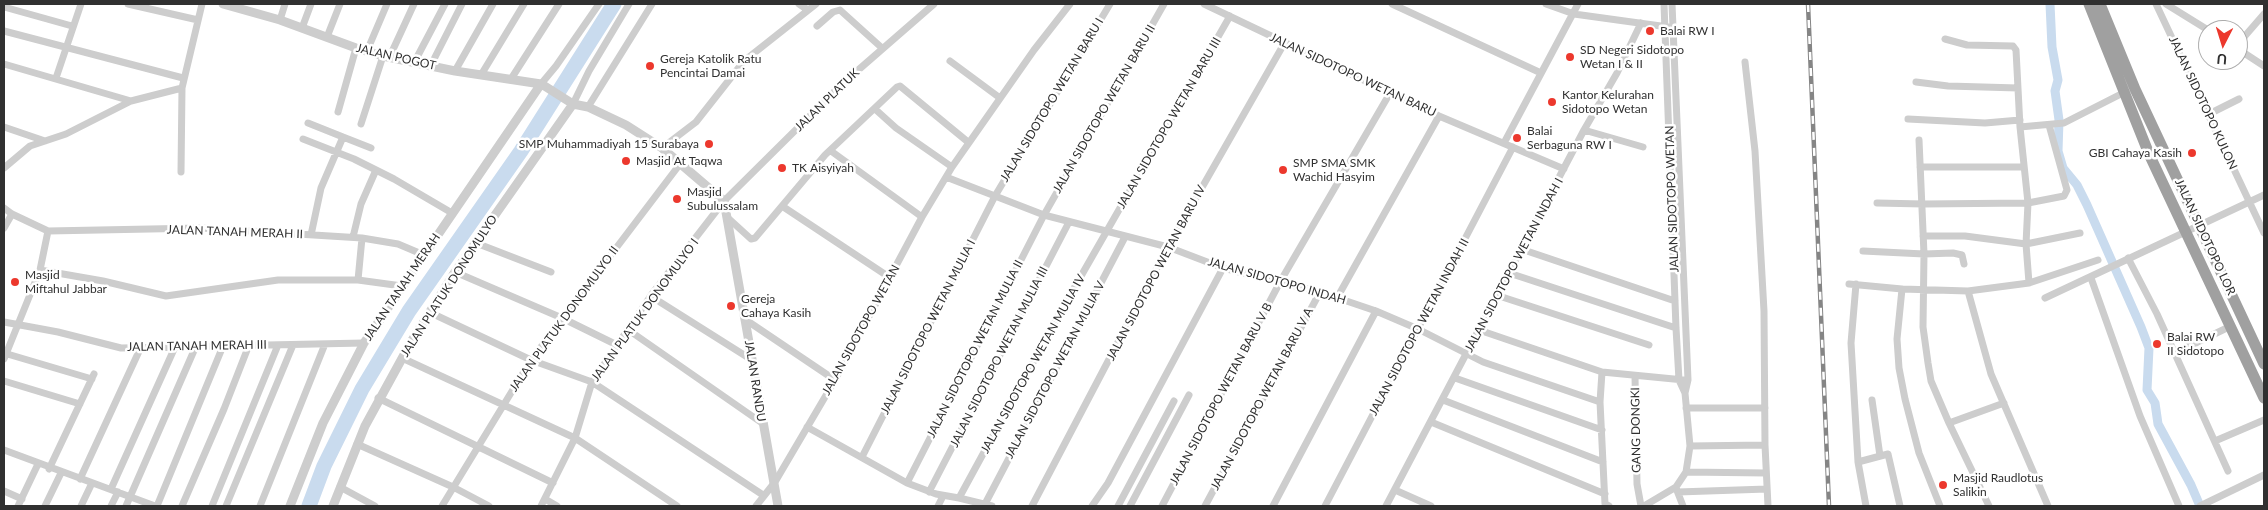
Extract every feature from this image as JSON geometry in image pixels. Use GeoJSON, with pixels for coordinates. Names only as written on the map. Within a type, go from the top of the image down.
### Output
{"type":"FeatureCollection","features":[{"type":"Feature","properties":{"kind":"highway","name":"JALAN SIDOTOPO LOR"},"geometry":{"type":"LineString","coordinates":[[2089,4],[2149,154],[2187,231],[2264,398]]}},
{"type":"Feature","properties":{"kind":"highway","name":"JALAN SIDOTOPO LOR"},"geometry":{"type":"LineString","coordinates":[[2100,4],[2135,89],[2264,364]]}},
{"type":"Feature","properties":{"kind":"street"},"geometry":{"type":"LineString","coordinates":[[56,78],[81,4]]}},
{"type":"Feature","properties":{"kind":"street"},"geometry":{"type":"LineString","coordinates":[[128,4],[198,20]]}},
{"type":"Feature","properties":{"kind":"street"},"geometry":{"type":"LineString","coordinates":[[181,172],[183,78],[202,4]]}},
{"type":"Feature","properties":{"kind":"street","name":"JALAN POGOT"},"geometry":{"type":"LineString","coordinates":[[223,4],[280,20],[356,48],[386,56],[456,71],[542,85]]}},
{"type":"Feature","properties":{"kind":"street"},"geometry":{"type":"LineString","coordinates":[[280,20],[285,4]]}},
{"type":"Feature","properties":{"kind":"street"},"geometry":{"type":"LineString","coordinates":[[302,28],[311,4]]}},
{"type":"Feature","properties":{"kind":"street"},"geometry":{"type":"LineString","coordinates":[[327,38],[340,4]]}},
{"type":"Feature","properties":{"kind":"street"},"geometry":{"type":"LineString","coordinates":[[367,51],[387,4]]}},
{"type":"Feature","properties":{"kind":"street"},"geometry":{"type":"LineString","coordinates":[[361,124],[386,56],[414,4]]}},
{"type":"Feature","properties":{"kind":"street"},"geometry":{"type":"LineString","coordinates":[[414,61],[445,4]]}},
{"type":"Feature","properties":{"kind":"street"},"geometry":{"type":"LineString","coordinates":[[431,65],[462,4]]}},
{"type":"Feature","properties":{"kind":"street"},"geometry":{"type":"LineString","coordinates":[[456,71],[493,4]]}},
{"type":"Feature","properties":{"kind":"street"},"geometry":{"type":"LineString","coordinates":[[481,75],[524,4]]}},
{"type":"Feature","properties":{"kind":"street"},"geometry":{"type":"LineString","coordinates":[[511,79],[559,4]]}},
{"type":"Feature","properties":{"kind":"street"},"geometry":{"type":"LineString","coordinates":[[599,4],[542,85],[572,103],[626,125],[662,148],[724,201]]}},
{"type":"Feature","properties":{"kind":"street"},"geometry":{"type":"LineString","coordinates":[[572,103],[629,4]]}},
{"type":"Feature","properties":{"kind":"street"},"geometry":{"type":"LineString","coordinates":[[588,108],[652,4]]}},
{"type":"Feature","properties":{"kind":"street"},"geometry":{"type":"LineString","coordinates":[[799,4],[808,10]]}},
{"type":"Feature","properties":{"kind":"street"},"geometry":{"type":"LineString","coordinates":[[662,148],[696,122],[744,61],[816,4]]}},
{"type":"Feature","properties":{"kind":"street","name":"JALAN PLATUK"},"geometry":{"type":"LineString","coordinates":[[724,201],[882,48],[934,4]]}},
{"type":"Feature","properties":{"kind":"street","name":"JALAN SIDOTOPO WETAN"},"geometry":{"type":"LineString","coordinates":[[756,506],[775,482],[835,380],[922,217],[952,167],[968,142],[1070,4]]}},
{"type":"Feature","properties":{"kind":"street","name":"JALAN SIDOTOPO WETAN BARU I"},"geometry":{"type":"LineString","coordinates":[[995,196],[1110,4]]}},
{"type":"Feature","properties":{"kind":"street","name":"JALAN SIDOTOPO WETAN BARU II"},"geometry":{"type":"LineString","coordinates":[[1044,215],[1164,4]]}},
{"type":"Feature","properties":{"kind":"street","name":"JALAN SIDOTOPO WETAN BARU"},"geometry":{"type":"LineString","coordinates":[[1204,4],[1439,116],[1564,169]]}},
{"type":"Feature","properties":{"kind":"street"},"geometry":{"type":"LineString","coordinates":[[1392,4],[1541,73]]}},
{"type":"Feature","properties":{"kind":"street"},"geometry":{"type":"LineString","coordinates":[[1546,4],[1574,14],[1674,27]]}},
{"type":"Feature","properties":{"kind":"street"},"geometry":{"type":"LineString","coordinates":[[1504,143],[1578,4]]}},
{"type":"Feature","properties":{"kind":"street","name":"JALAN SIDOTOPO WETAN"},"geometry":{"type":"LineString","coordinates":[[1664,4],[1676,328],[1679,380],[1685,393]]}},
{"type":"Feature","properties":{"kind":"street","name":"JALAN SIDOTOPO WETAN"},"geometry":{"type":"LineString","coordinates":[[1672,4],[1688,380],[1685,393],[1690,446],[1686,472],[1677,490]]}},
{"type":"Feature","properties":{"kind":"street","name":"JALAN SIDOTOPO KULON"},"geometry":{"type":"LineString","coordinates":[[2156,4],[2264,233]]}},
{"type":"Feature","properties":{"kind":"street"},"geometry":{"type":"LineString","coordinates":[[2166,4],[2198,24]]}},
{"type":"Feature","properties":{"kind":"street"},"geometry":{"type":"LineString","coordinates":[[4,7],[72,26]]}},
{"type":"Feature","properties":{"kind":"street"},"geometry":{"type":"LineString","coordinates":[[817,26],[833,12],[840,10],[882,48]]}},
{"type":"Feature","properties":{"kind":"street"},"geometry":{"type":"LineString","coordinates":[[2248,32],[2264,14]]}},
{"type":"Feature","properties":{"kind":"street","name":"JALAN SIDOTOPO WETAN BARU III"},"geometry":{"type":"LineString","coordinates":[[1108,231],[1230,16]]}},
{"type":"Feature","properties":{"kind":"street","name":"JALAN SIDOTOPO WETAN INDAH I"},"geometry":{"type":"LineString","coordinates":[[1386,506],[1468,354],[1496,295],[1584,130],[1617,73],[1641,23]]}},
{"type":"Feature","properties":{"kind":"street"},"geometry":{"type":"LineString","coordinates":[[4,31],[183,78]]}},
{"type":"Feature","properties":{"kind":"street"},"geometry":{"type":"LineString","coordinates":[[1945,40],[1967,45],[2013,46],[2016,50],[2023,167],[2028,203],[2026,244],[2029,283]]}},
{"type":"Feature","properties":{"kind":"street","name":"JALAN SIDOTOPO WETAN BARU IV"},"geometry":{"type":"LineString","coordinates":[[1032,506],[1168,247],[1285,42]]}},
{"type":"Feature","properties":{"kind":"street"},"geometry":{"type":"LineString","coordinates":[[338,112],[356,48]]}},
{"type":"Feature","properties":{"kind":"street"},"geometry":{"type":"LineString","coordinates":[[2248,56],[2264,66]]}},
{"type":"Feature","properties":{"kind":"street"},"geometry":{"type":"LineString","coordinates":[[950,61],[1000,98]]}},
{"type":"Feature","properties":{"kind":"street"},"geometry":{"type":"LineString","coordinates":[[1745,62],[1755,151],[1764,311],[1765,445],[1768,506]]}},
{"type":"Feature","properties":{"kind":"street"},"geometry":{"type":"LineString","coordinates":[[4,64],[131,101]]}},
{"type":"Feature","properties":{"kind":"street"},"geometry":{"type":"LineString","coordinates":[[1916,82],[1948,86],[2018,88]]}},
{"type":"Feature","properties":{"kind":"street","name":"JALAN TANAH MERAH"},"geometry":{"type":"LineString","coordinates":[[290,506],[323,422],[364,343],[542,85]]}},
{"type":"Feature","properties":{"kind":"street"},"geometry":{"type":"LineString","coordinates":[[728,218],[748,236],[755,238],[831,151],[900,86],[968,142]]}},
{"type":"Feature","properties":{"kind":"street"},"geometry":{"type":"LineString","coordinates":[[4,168],[30,146],[66,134],[131,101],[182,88]]}},
{"type":"Feature","properties":{"kind":"street","name":"JALAN SIDOTOPO WETAN BARU V B"},"geometry":{"type":"LineString","coordinates":[[1162,506],[1280,282],[1390,93]]}},
{"type":"Feature","properties":{"kind":"street"},"geometry":{"type":"LineString","coordinates":[[1908,119],[1985,123],[2064,123],[2124,93]]}},
{"type":"Feature","properties":{"kind":"street"},"geometry":{"type":"LineString","coordinates":[[2209,114],[2239,99]]}},
{"type":"Feature","properties":{"kind":"street","name":"JALAN PLATUK DONOMULYO"},"geometry":{"type":"LineString","coordinates":[[333,506],[357,444],[378,398],[429,312],[572,103]]}},
{"type":"Feature","properties":{"kind":"street"},"geometry":{"type":"LineString","coordinates":[[875,109],[896,128],[952,167]]}},
{"type":"Feature","properties":{"kind":"street"},"geometry":{"type":"LineString","coordinates":[[1337,298],[1439,116]]}},
{"type":"Feature","properties":{"kind":"street"},"geometry":{"type":"LineString","coordinates":[[308,123],[371,148]]}},
{"type":"Feature","properties":{"kind":"street"},"geometry":{"type":"LineString","coordinates":[[1877,203],[2028,203],[2063,196],[2067,192],[2051,124]]}},
{"type":"Feature","properties":{"kind":"street"},"geometry":{"type":"LineString","coordinates":[[4,128],[45,141]]}},
{"type":"Feature","properties":{"kind":"street"},"geometry":{"type":"LineString","coordinates":[[1584,130],[1643,147]]}},
{"type":"Feature","properties":{"kind":"street"},"geometry":{"type":"LineString","coordinates":[[311,235],[321,188],[343,137]]}},
{"type":"Feature","properties":{"kind":"street"},"geometry":{"type":"LineString","coordinates":[[302,139],[376,170],[452,213]]}},
{"type":"Feature","properties":{"kind":"street"},"geometry":{"type":"LineString","coordinates":[[1919,140],[1924,236],[1923,327],[1931,381],[1989,506]]}},
{"type":"Feature","properties":{"kind":"street","name":"JALAN SIDOTOPO WETAN INDAH II"},"geometry":{"type":"LineString","coordinates":[[1325,506],[1513,147]]}},
{"type":"Feature","properties":{"kind":"street"},"geometry":{"type":"LineString","coordinates":[[831,151],[922,217]]}},
{"type":"Feature","properties":{"kind":"street","name":"JALAN PLATUK DONOMULYO II"},"geometry":{"type":"LineString","coordinates":[[442,506],[532,360],[680,164]]}},
{"type":"Feature","properties":{"kind":"street"},"geometry":{"type":"LineString","coordinates":[[1920,167],[2023,167]]}},
{"type":"Feature","properties":{"kind":"street"},"geometry":{"type":"LineString","coordinates":[[352,237],[358,212],[376,170]]}},
{"type":"Feature","properties":{"kind":"street","name":"JALAN SIDOTOPO INDAH"},"geometry":{"type":"LineString","coordinates":[[946,177],[1044,215],[1168,247],[1223,268],[1320,292],[1376,311],[1418,329],[1483,362],[1600,402]]}},
{"type":"Feature","properties":{"kind":"street"},"geometry":{"type":"LineString","coordinates":[[2045,298],[2091,278],[2115,264],[2264,194]]}},
{"type":"Feature","properties":{"kind":"street","name":"JALAN SIDOTOPO WETAN MULIA I"},"geometry":{"type":"LineString","coordinates":[[862,457],[995,196]]}},
{"type":"Feature","properties":{"kind":"street","name":"JALAN RANDU"},"geometry":{"type":"LineString","coordinates":[[724,201],[778,506]]}},
{"type":"Feature","properties":{"kind":"street","name":"JALAN PLATUK DONOMULYO I"},"geometry":{"type":"LineString","coordinates":[[541,506],[575,438],[592,382],[627,329],[724,201]]}},
{"type":"Feature","properties":{"kind":"street"},"geometry":{"type":"LineString","coordinates":[[782,206],[890,277]]}},
{"type":"Feature","properties":{"kind":"street","name":"JALAN TANAH MERAH II"},"geometry":{"type":"LineString","coordinates":[[4,208],[12,214],[48,231],[201,228],[352,237],[398,244],[424,255]]}},
{"type":"Feature","properties":{"kind":"street"},"geometry":{"type":"LineString","coordinates":[[4,228],[12,214]]}},
{"type":"Feature","properties":{"kind":"street","name":"JALAN SIDOTOPO WETAN MULIA II"},"geometry":{"type":"LineString","coordinates":[[906,483],[1044,215]]}},
{"type":"Feature","properties":{"kind":"street","name":"JALAN SIDOTOPO WETAN MULIA III"},"geometry":{"type":"LineString","coordinates":[[929,492],[1069,222]]}},
{"type":"Feature","properties":{"kind":"street"},"geometry":{"type":"LineString","coordinates":[[48,231],[40,270],[5,355],[93,377],[49,468]]}},
{"type":"Feature","properties":{"kind":"street","name":"JALAN SIDOTOPO WETAN MULIA IV"},"geometry":{"type":"LineString","coordinates":[[959,498],[1061,310],[1108,231]]}},
{"type":"Feature","properties":{"kind":"street"},"geometry":{"type":"LineString","coordinates":[[1924,236],[1964,236],[2026,244],[2080,233]]}},
{"type":"Feature","properties":{"kind":"street","name":"JALAN SIDOTOPO WETAN MULIA V"},"geometry":{"type":"LineString","coordinates":[[990,506],[1125,236]]}},
{"type":"Feature","properties":{"kind":"street"},"geometry":{"type":"LineString","coordinates":[[358,280],[362,238]]}},
{"type":"Feature","properties":{"kind":"street"},"geometry":{"type":"LineString","coordinates":[[476,243],[551,272]]}},
{"type":"Feature","properties":{"kind":"street"},"geometry":{"type":"LineString","coordinates":[[1521,249],[1675,301]]}},
{"type":"Feature","properties":{"kind":"street"},"geometry":{"type":"LineString","coordinates":[[1863,251],[1960,254],[1964,264]]}},
{"type":"Feature","properties":{"kind":"street"},"geometry":{"type":"LineString","coordinates":[[2128,258],[2157,314],[2228,471]]}},
{"type":"Feature","properties":{"kind":"street"},"geometry":{"type":"LineString","coordinates":[[1866,506],[1858,462],[1851,343],[1852,284],[1902,289],[1968,291],[2029,283],[2098,260]]}},
{"type":"Feature","properties":{"kind":"street"},"geometry":{"type":"LineString","coordinates":[[1092,506],[1108,484],[1223,268]]}},
{"type":"Feature","properties":{"kind":"street"},"geometry":{"type":"LineString","coordinates":[[40,270],[103,281],[166,296],[278,280],[358,280],[402,286]]}},
{"type":"Feature","properties":{"kind":"street"},"geometry":{"type":"LineString","coordinates":[[455,272],[562,318],[617,345]]}},
{"type":"Feature","properties":{"kind":"street"},"geometry":{"type":"LineString","coordinates":[[1509,273],[1676,328]]}},
{"type":"Feature","properties":{"kind":"street"},"geometry":{"type":"LineString","coordinates":[[2091,278],[2140,416],[2179,506]]}},
{"type":"Feature","properties":{"kind":"street"},"geometry":{"type":"LineString","coordinates":[[1902,289],[1897,338],[1905,399],[1920,456],[1940,506]]}},
{"type":"Feature","properties":{"kind":"street"},"geometry":{"type":"LineString","coordinates":[[1968,291],[1991,374],[2048,506]]}},
{"type":"Feature","properties":{"kind":"street","name":"JALAN SIDOTOPO WETAN BARU V A"},"geometry":{"type":"LineString","coordinates":[[1205,506],[1320,292]]}},
{"type":"Feature","properties":{"kind":"street"},"geometry":{"type":"LineString","coordinates":[[1496,295],[1649,345]]}},
{"type":"Feature","properties":{"kind":"street"},"geometry":{"type":"LineString","coordinates":[[660,302],[752,360]]}},
{"type":"Feature","properties":{"kind":"street"},"geometry":{"type":"LineString","coordinates":[[1273,506],[1376,311]]}},
{"type":"Feature","properties":{"kind":"street"},"geometry":{"type":"LineString","coordinates":[[429,312],[532,360],[592,382],[763,495]]}},
{"type":"Feature","properties":{"kind":"street"},"geometry":{"type":"LineString","coordinates":[[746,320],[835,380]]}},
{"type":"Feature","properties":{"kind":"street","name":"JALAN TANAH MERAH III"},"geometry":{"type":"LineString","coordinates":[[4,322],[121,348],[364,343]]}},
{"type":"Feature","properties":{"kind":"street"},"geometry":{"type":"LineString","coordinates":[[2175,353],[2231,326]]}},
{"type":"Feature","properties":{"kind":"street"},"geometry":{"type":"LineString","coordinates":[[627,329],[762,423]]}},
{"type":"Feature","properties":{"kind":"street"},"geometry":{"type":"LineString","coordinates":[[1479,330],[1602,372],[1635,376]]}},
{"type":"Feature","properties":{"kind":"street"},"geometry":{"type":"LineString","coordinates":[[260,506],[325,344]]}},
{"type":"Feature","properties":{"kind":"street"},"geometry":{"type":"LineString","coordinates":[[182,506],[228,401],[249,345]]}},
{"type":"Feature","properties":{"kind":"street"},"geometry":{"type":"LineString","coordinates":[[212,506],[278,345]]}},
{"type":"Feature","properties":{"kind":"street"},"geometry":{"type":"LineString","coordinates":[[226,506],[293,345]]}},
{"type":"Feature","properties":{"kind":"street"},"geometry":{"type":"LineString","coordinates":[[126,506],[196,346]]}},
{"type":"Feature","properties":{"kind":"street"},"geometry":{"type":"LineString","coordinates":[[4,450],[156,506],[223,346]]}},
{"type":"Feature","properties":{"kind":"street"},"geometry":{"type":"LineString","coordinates":[[80,479],[141,347]]}},
{"type":"Feature","properties":{"kind":"street"},"geometry":{"type":"LineString","coordinates":[[111,506],[114,490],[175,347]]}},
{"type":"Feature","properties":{"kind":"street"},"geometry":{"type":"LineString","coordinates":[[402,358],[504,403],[575,438],[677,506]]}},
{"type":"Feature","properties":{"kind":"street"},"geometry":{"type":"LineString","coordinates":[[1602,372],[1600,402],[1605,504],[1609,506]]}},
{"type":"Feature","properties":{"kind":"street","name":"GANG DONGKI"},"geometry":{"type":"LineString","coordinates":[[1643,506],[1638,484],[1635,376],[1688,380]]}},
{"type":"Feature","properties":{"kind":"street"},"geometry":{"type":"LineString","coordinates":[[1455,378],[1602,430]]}},
{"type":"Feature","properties":{"kind":"street"},"geometry":{"type":"LineString","coordinates":[[4,381],[80,404]]}},
{"type":"Feature","properties":{"kind":"street"},"geometry":{"type":"LineString","coordinates":[[1130,506],[1189,395]]}},
{"type":"Feature","properties":{"kind":"street"},"geometry":{"type":"LineString","coordinates":[[378,398],[553,482]]}},
{"type":"Feature","properties":{"kind":"street"},"geometry":{"type":"LineString","coordinates":[[1443,400],[1603,462]]}},
{"type":"Feature","properties":{"kind":"street"},"geometry":{"type":"LineString","coordinates":[[1872,400],[1880,456]]}},
{"type":"Feature","properties":{"kind":"street"},"geometry":{"type":"LineString","coordinates":[[1118,506],[1174,401]]}},
{"type":"Feature","properties":{"kind":"street"},"geometry":{"type":"LineString","coordinates":[[1949,423],[2004,403]]}},
{"type":"Feature","properties":{"kind":"street"},"geometry":{"type":"LineString","coordinates":[[1686,408],[1765,408]]}},
{"type":"Feature","properties":{"kind":"street"},"geometry":{"type":"LineString","coordinates":[[2215,441],[2264,420]]}},
{"type":"Feature","properties":{"kind":"street"},"geometry":{"type":"LineString","coordinates":[[1430,422],[1605,494]]}},
{"type":"Feature","properties":{"kind":"street"},"geometry":{"type":"LineString","coordinates":[[807,427],[906,483],[943,496],[990,506]]}},
{"type":"Feature","properties":{"kind":"street"},"geometry":{"type":"LineString","coordinates":[[357,444],[453,487],[489,506]]}},
{"type":"Feature","properties":{"kind":"street"},"geometry":{"type":"LineString","coordinates":[[1690,446],[1765,445]]}},
{"type":"Feature","properties":{"kind":"street"},"geometry":{"type":"LineString","coordinates":[[1858,462],[1888,454],[1900,506]]}},
{"type":"Feature","properties":{"kind":"street"},"geometry":{"type":"LineString","coordinates":[[18,506],[38,464]]}},
{"type":"Feature","properties":{"kind":"street"},"geometry":{"type":"LineString","coordinates":[[45,506],[61,472]]}},
{"type":"Feature","properties":{"kind":"street"},"geometry":{"type":"LineString","coordinates":[[1686,472],[1766,473]]}},
{"type":"Feature","properties":{"kind":"street"},"geometry":{"type":"LineString","coordinates":[[2203,505],[2264,475]]}},
{"type":"Feature","properties":{"kind":"street"},"geometry":{"type":"LineString","coordinates":[[81,506],[92,483]]}},
{"type":"Feature","properties":{"kind":"street"},"geometry":{"type":"LineString","coordinates":[[340,487],[375,506]]}},
{"type":"Feature","properties":{"kind":"street"},"geometry":{"type":"LineString","coordinates":[[1643,506],[1677,490],[1767,489]]}},
{"type":"Feature","properties":{"kind":"street"},"geometry":{"type":"LineString","coordinates":[[1394,490],[1431,506]]}},
{"type":"Feature","properties":{"kind":"street"},"geometry":{"type":"LineString","coordinates":[[1677,490],[1683,506]]}},
{"type":"Feature","properties":{"kind":"street"},"geometry":{"type":"LineString","coordinates":[[4,491],[22,498]]}},
{"type":"Feature","properties":{"kind":"street"},"geometry":{"type":"LineString","coordinates":[[938,506],[943,496]]}},
{"type":"Feature","properties":{"kind":"street"},"geometry":{"type":"LineString","coordinates":[[545,499],[557,506]]}},
{"type":"Feature","properties":{"kind":"waterway"},"geometry":{"type":"LineString","coordinates":[[309,506],[324,466],[362,389],[409,311],[521,151],[614,4]]}},
{"type":"Feature","properties":{"kind":"waterway"},"geometry":{"type":"LineString","coordinates":[[2050,4],[2052,47],[2058,80],[2055,91],[2059,120],[2058,151],[2063,168],[2077,185],[2087,205],[2141,327],[2149,348],[2147,390],[2155,403],[2158,424],[2191,485],[2200,506]]}},
{"type":"Feature","properties":{"kind":"railway"},"geometry":{"type":"LineString","coordinates":[[1808,4],[1829,506]]}},
{"type":"Feature","properties":{"kind":"place","name":"Balai RW I"},"geometry":{"type":"Point","coordinates":[1650,31]}},
{"type":"Feature","properties":{"kind":"place","name":"SD Negeri Sidotopo Wetan I & II"},"geometry":{"type":"Point","coordinates":[1570,57]}},
{"type":"Feature","properties":{"kind":"place","name":"Gereja Katolik Ratu Pencintai Damai"},"geometry":{"type":"Point","coordinates":[650,66]}},
{"type":"Feature","properties":{"kind":"place","name":"Kantor Kelurahan Sidotopo Wetan"},"geometry":{"type":"Point","coordinates":[1552,102]}},
{"type":"Feature","properties":{"kind":"place","name":"Balai Serbaguna RW I"},"geometry":{"type":"Point","coordinates":[1517,138]}},
{"type":"Feature","properties":{"kind":"place","name":"SMP Muhammadiyah 15 Surabaya"},"geometry":{"type":"Point","coordinates":[709,144]}},
{"type":"Feature","properties":{"kind":"place","name":"GBI Cahaya Kasih"},"geometry":{"type":"Point","coordinates":[2192,153]}},
{"type":"Feature","properties":{"kind":"place","name":"Masjid At Taqwa"},"geometry":{"type":"Point","coordinates":[626,161]}},
{"type":"Feature","properties":{"kind":"place","name":"TK Aisyiyah"},"geometry":{"type":"Point","coordinates":[782,168]}},
{"type":"Feature","properties":{"kind":"place","name":"SMP SMA SMK Wachid Hasyim"},"geometry":{"type":"Point","coordinates":[1283,170]}},
{"type":"Feature","properties":{"kind":"place","name":"Masjid Subulussalam"},"geometry":{"type":"Point","coordinates":[677,199]}},
{"type":"Feature","properties":{"kind":"place","name":"Masjid Miftahul Jabbar"},"geometry":{"type":"Point","coordinates":[15,282]}},
{"type":"Feature","properties":{"kind":"place","name":"Gereja Cahaya Kasih"},"geometry":{"type":"Point","coordinates":[731,306]}},
{"type":"Feature","properties":{"kind":"place","name":"Balai RW II Sidotopo"},"geometry":{"type":"Point","coordinates":[2157,344]}},
{"type":"Feature","properties":{"kind":"place","name":"Masjid Raudlotus Salikin"},"geometry":{"type":"Point","coordinates":[1943,485]}}]}
